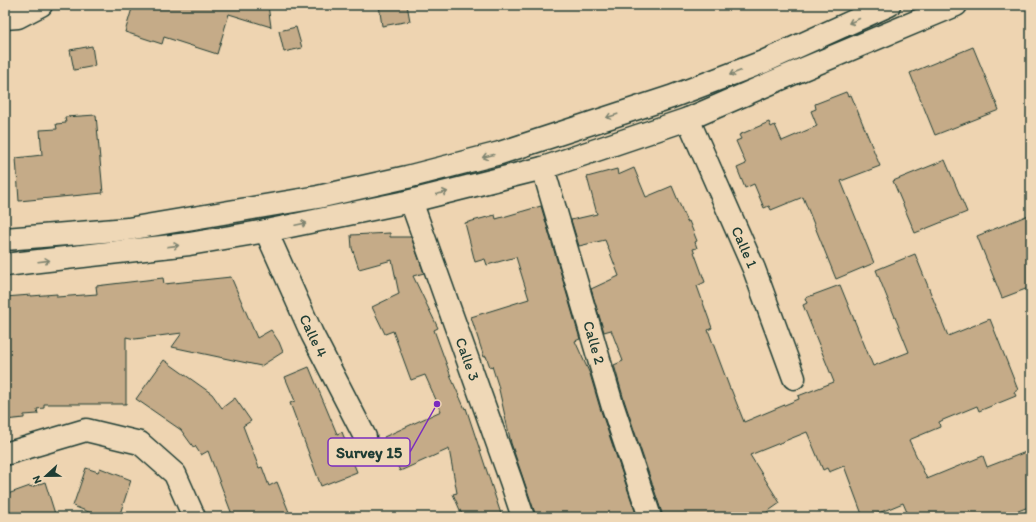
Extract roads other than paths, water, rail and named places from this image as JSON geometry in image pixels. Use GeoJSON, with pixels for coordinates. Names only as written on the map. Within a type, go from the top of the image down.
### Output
{"type":"FeatureCollection","features":[{"type":"Feature","properties":{"kind":"street"},"geometry":{"type":"LineString","coordinates":[[5,18],[18,17],[41,5]]}},
{"type":"Feature","properties":{"kind":"street"},"geometry":{"type":"LineString","coordinates":[[5,239],[128,229],[310,198],[407,177],[500,153],[671,97],[756,65],[889,5]]}},
{"type":"Feature","properties":{"kind":"street"},"geometry":{"type":"LineString","coordinates":[[5,264],[189,244],[266,232],[411,201],[543,168],[688,119],[956,5]]}},
{"type":"Feature","properties":{"kind":"street","name":"Calle 1"},"geometry":{"type":"LineString","coordinates":[[688,119],[754,269],[794,378]]}},
{"type":"Feature","properties":{"kind":"street","name":"Calle 2"},"geometry":{"type":"LineString","coordinates":[[543,168],[612,404],[650,517]]}},
{"type":"Feature","properties":{"kind":"street","name":"Calle 3"},"geometry":{"type":"LineString","coordinates":[[411,201],[523,517]]}},
{"type":"Feature","properties":{"kind":"street","name":"Calle 4"},"geometry":{"type":"LineString","coordinates":[[266,232],[312,334],[365,437]]}},
{"type":"Feature","properties":{"kind":"street"},"geometry":{"type":"LineString","coordinates":[[5,454],[86,430],[140,443],[175,474],[194,517]]}},
{"type":"Feature","properties":{"kind":"place","name":"Survey 15"},"geometry":{"type":"Point","coordinates":[437,404]}}]}
